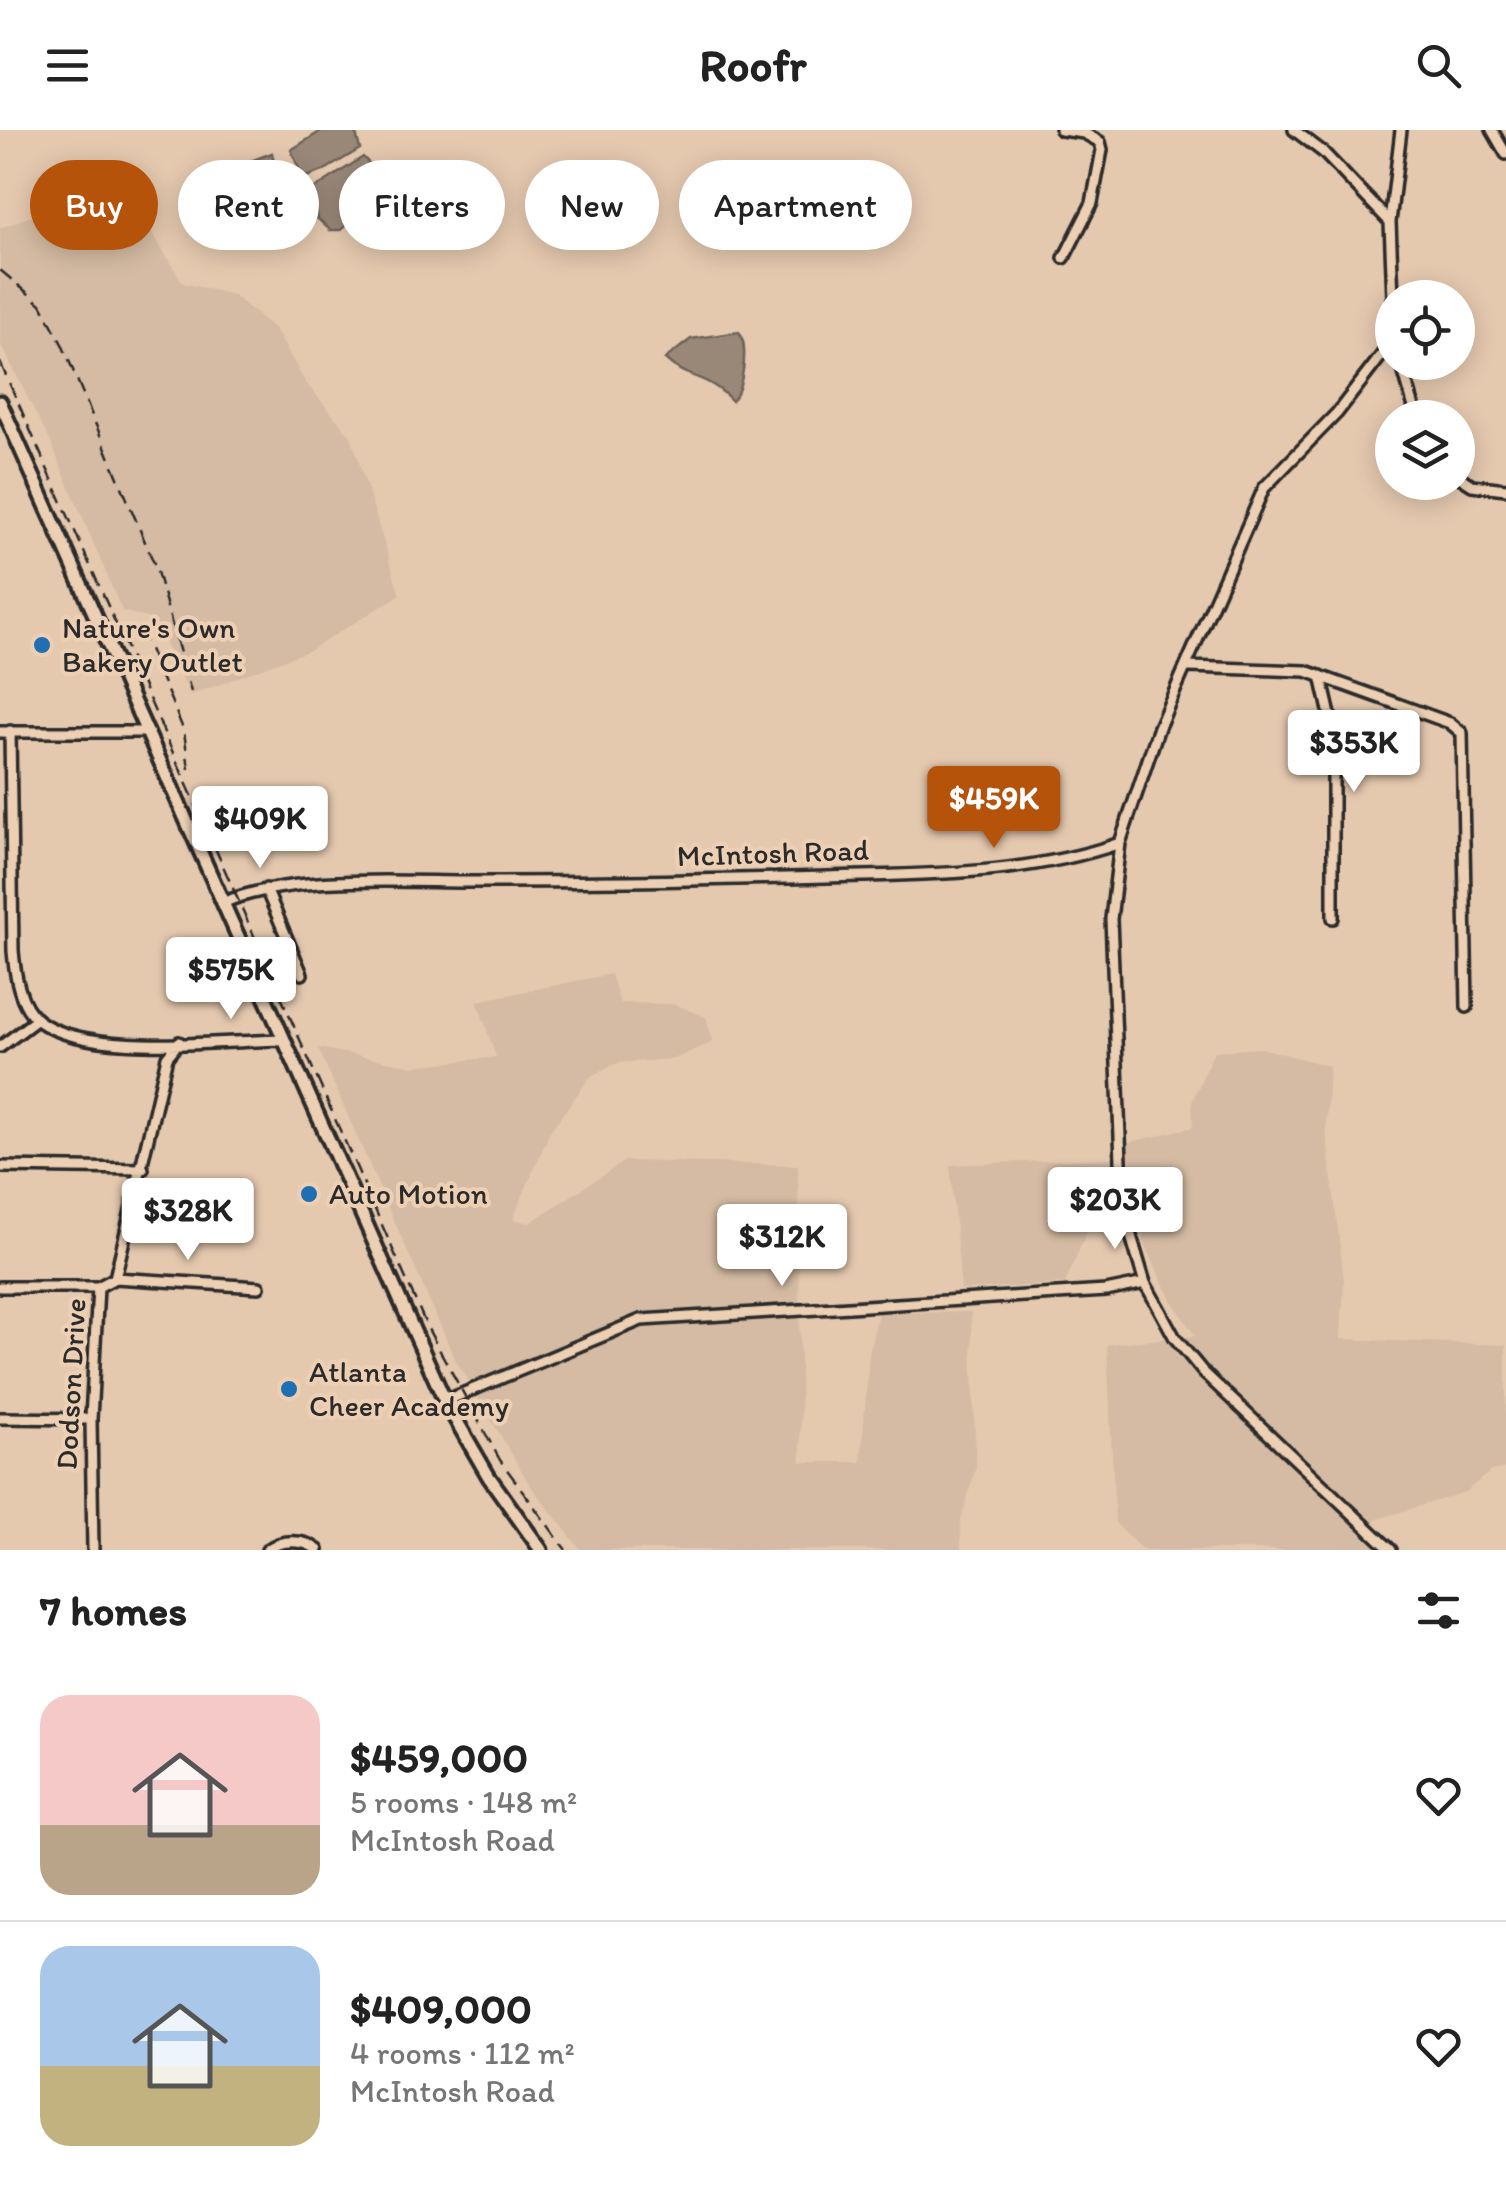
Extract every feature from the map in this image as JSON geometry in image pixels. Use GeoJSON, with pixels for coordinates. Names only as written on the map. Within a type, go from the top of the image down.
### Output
{"type":"FeatureCollection","features":[{"type":"Feature","properties":{"kind":"main road"},"geometry":{"type":"LineString","coordinates":[[0,402],[445,1402],[489,1477],[541,1550]]}},
{"type":"Feature","properties":{"kind":"street"},"geometry":{"type":"LineString","coordinates":[[1061,130],[1084,133],[1100,142],[1102,150],[1092,203],[1064,258]]}},
{"type":"Feature","properties":{"kind":"street"},"geometry":{"type":"LineString","coordinates":[[1294,130],[1323,152],[1390,222]]}},
{"type":"Feature","properties":{"kind":"street"},"geometry":{"type":"LineString","coordinates":[[1392,280],[1390,222],[1401,130]]}},
{"type":"Feature","properties":{"kind":"street"},"geometry":{"type":"LineString","coordinates":[[1492,130],[1506,154]]}},
{"type":"Feature","properties":{"kind":"street"},"geometry":{"type":"LineString","coordinates":[[1375,365],[1337,413],[1264,488],[1153,742],[1120,843],[1111,920],[1123,1209],[1144,1283],[1175,1338],[1203,1372],[1392,1550]]}},
{"type":"Feature","properties":{"kind":"street"},"geometry":{"type":"LineString","coordinates":[[1475,485],[1506,489]]}},
{"type":"Feature","properties":{"kind":"street"},"geometry":{"type":"LineString","coordinates":[[1188,667],[1282,668],[1321,676],[1450,724],[1462,734],[1467,1007]]}},
{"type":"Feature","properties":{"kind":"street"},"geometry":{"type":"LineString","coordinates":[[1321,676],[1333,728],[1332,918]]}},
{"type":"Feature","properties":{"kind":"street"},"geometry":{"type":"LineString","coordinates":[[148,732],[5,732],[16,980],[36,1020],[84,1040],[283,1040]]}},
{"type":"Feature","properties":{"kind":"street","name":"McIntosh Road"},"geometry":{"type":"LineString","coordinates":[[222,903],[266,889],[393,882],[636,882],[965,873],[1042,864],[1120,843]]}},
{"type":"Feature","properties":{"kind":"street"},"geometry":{"type":"LineString","coordinates":[[266,889],[302,974]]}},
{"type":"Feature","properties":{"kind":"street"},"geometry":{"type":"LineString","coordinates":[[0,951],[12,950]]}},
{"type":"Feature","properties":{"kind":"street"},"geometry":{"type":"LineString","coordinates":[[0,1047],[36,1020]]}},
{"type":"Feature","properties":{"kind":"street","name":"Dodson Drive"},"geometry":{"type":"LineString","coordinates":[[93,1550],[91,1419],[98,1287],[115,1278],[167,1057],[179,1042]]}},
{"type":"Feature","properties":{"kind":"street"},"geometry":{"type":"LineString","coordinates":[[0,1167],[143,1169]]}},
{"type":"Feature","properties":{"kind":"street"},"geometry":{"type":"LineString","coordinates":[[115,1278],[259,1287]]}},
{"type":"Feature","properties":{"kind":"street"},"geometry":{"type":"LineString","coordinates":[[445,1402],[642,1320],[1106,1291],[1144,1283]]}},
{"type":"Feature","properties":{"kind":"street"},"geometry":{"type":"LineString","coordinates":[[0,1286],[98,1287]]}},
{"type":"Feature","properties":{"kind":"street"},"geometry":{"type":"LineString","coordinates":[[0,1418],[91,1419]]}},
{"type":"Feature","properties":{"kind":"street"},"geometry":{"type":"LineString","coordinates":[[267,1550],[277,1542],[291,1542],[318,1550]]}},
{"type":"Feature","properties":{"kind":"shaded area"},"geometry":{"type":"Polygon","coordinates":[[[323,130],[355,130],[360,149],[319,172],[319,160],[295,160],[291,150],[323,130]]]}},
{"type":"Feature","properties":{"kind":"shaded area"},"geometry":{"type":"Polygon","coordinates":[[[272,153],[274,160],[253,160],[272,153]]]}},
{"type":"Feature","properties":{"kind":"shaded area"},"geometry":{"type":"Polygon","coordinates":[[[339,173],[339,230],[330,230],[319,220],[319,186],[339,173]]]}},
{"type":"Feature","properties":{"kind":"shaded area"},"geometry":{"type":"Polygon","coordinates":[[[30,217],[30,250],[158,250],[158,242],[183,283],[233,295],[275,329],[305,382],[351,436],[400,595],[310,650],[191,695],[153,620],[122,611],[51,443],[0,343],[0,228],[30,217]]]}},
{"type":"Feature","properties":{"kind":"shaded area"},"geometry":{"type":"Polygon","coordinates":[[[739,332],[744,346],[743,367],[732,401],[713,385],[665,359],[691,339],[739,332]]]}},
{"type":"Feature","properties":{"kind":"shaded area"},"geometry":{"type":"Polygon","coordinates":[[[611,974],[620,1003],[674,1004],[706,1017],[713,1042],[674,1059],[618,1063],[591,1076],[550,1131],[513,1219],[529,1223],[625,1161],[798,1165],[801,1462],[861,1462],[869,1353],[878,1313],[971,1312],[976,1467],[961,1520],[961,1550],[581,1550],[530,1485],[454,1357],[318,1048],[413,1066],[496,1057],[477,1001],[611,974]]]}},
{"type":"Feature","properties":{"kind":"shaded area"},"geometry":{"type":"Polygon","coordinates":[[[1261,1048],[1329,1066],[1326,1131],[1344,1280],[1341,1339],[1506,1345],[1506,1468],[1491,1471],[1465,1492],[1375,1520],[1383,1550],[1142,1550],[1115,1523],[1107,1344],[1195,1336],[1170,1298],[1144,1243],[1127,1143],[1193,1127],[1192,1102],[1214,1051],[1261,1048]]]}},
{"type":"Feature","properties":{"kind":"shaded area"},"geometry":{"type":"Polygon","coordinates":[[[1113,1158],[1115,1218],[1089,1226],[1065,1284],[961,1290],[950,1165],[1113,1158]]]}},
{"type":"Feature","properties":{"kind":"railway"},"geometry":{"type":"LineString","coordinates":[[0,270],[41,304],[62,344],[156,568],[191,692]]}},
{"type":"Feature","properties":{"kind":"railway"},"geometry":{"type":"LineString","coordinates":[[0,362],[428,1329],[500,1460],[566,1550]]}},
{"type":"Feature","properties":{"kind":"railway"},"geometry":{"type":"LineString","coordinates":[[140,628],[184,731],[189,769]]}},
{"type":"Feature","properties":{"kind":"place","name":"Nature's Own Bakery Outlet"},"geometry":{"type":"Point","coordinates":[42,645]}},
{"type":"Feature","properties":{"kind":"place","name":"Auto Motion"},"geometry":{"type":"Point","coordinates":[309,1194]}},
{"type":"Feature","properties":{"kind":"place","name":"Atlanta Cheer Academy"},"geometry":{"type":"Point","coordinates":[289,1389]}}]}
